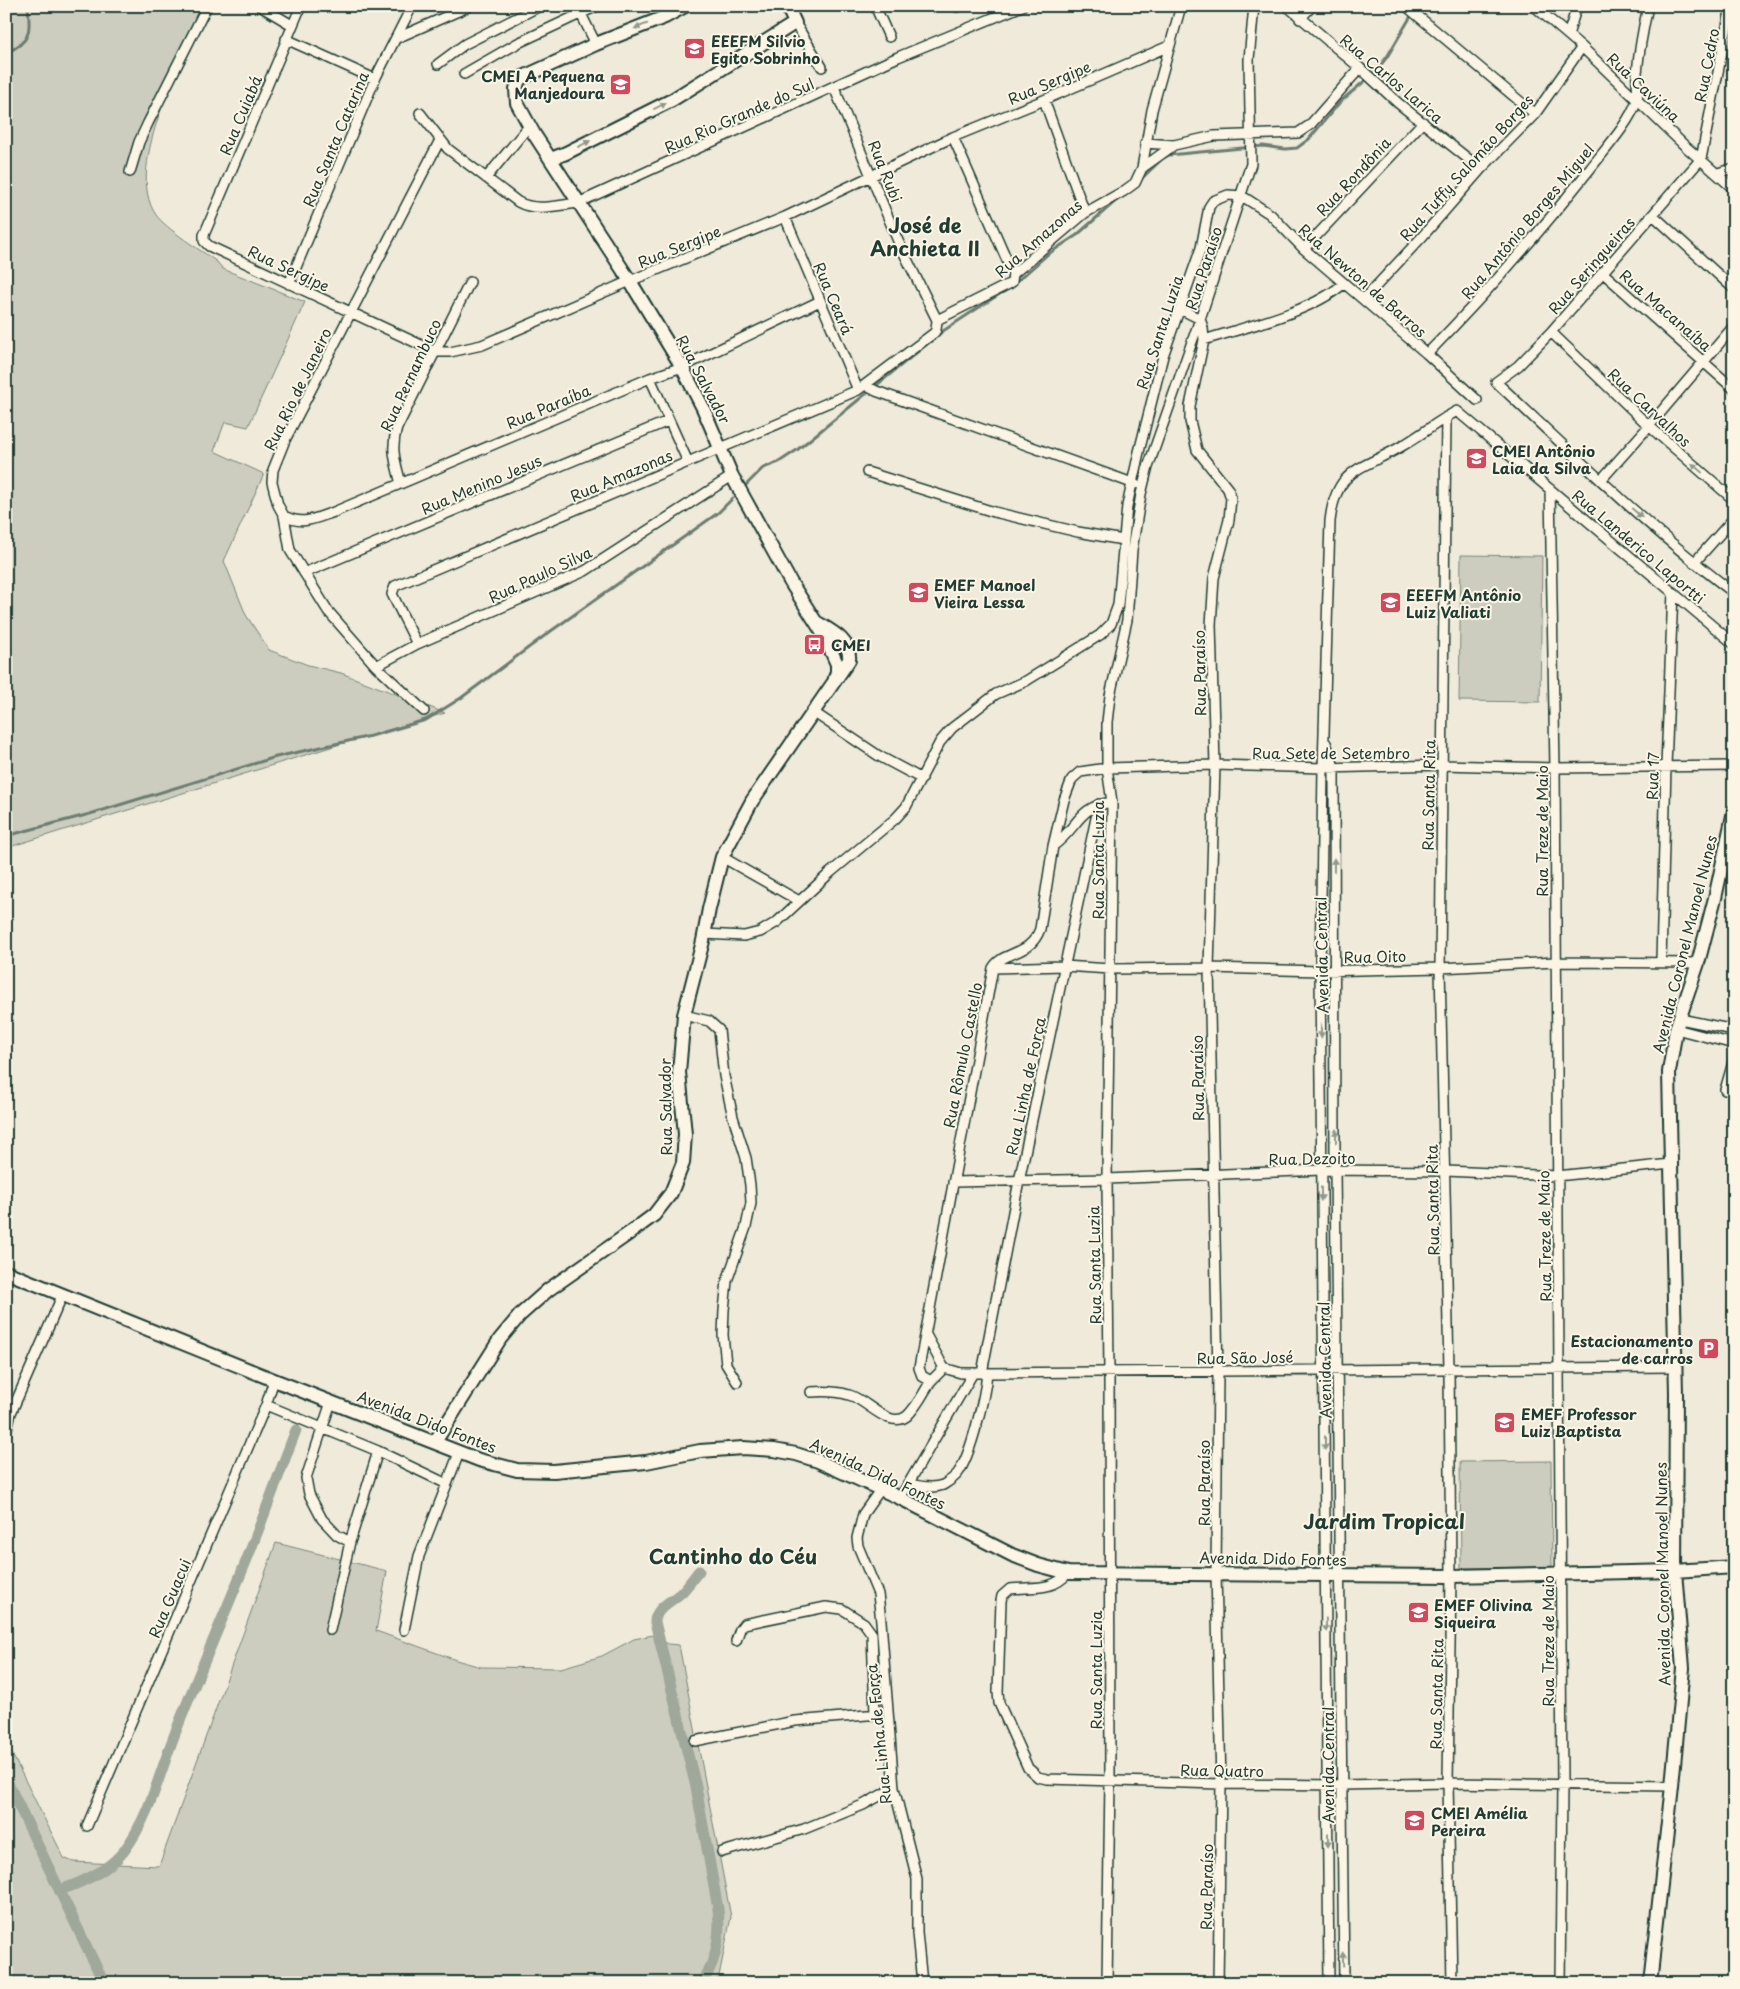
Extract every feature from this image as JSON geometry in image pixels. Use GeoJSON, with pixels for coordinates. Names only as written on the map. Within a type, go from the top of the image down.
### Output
{"type":"FeatureCollection","features":[{"type":"Feature","properties":{"kind":"street"},"geometry":{"type":"LineString","coordinates":[[130,172],[139,142],[207,6]]}},
{"type":"Feature","properties":{"kind":"street"},"geometry":{"type":"LineString","coordinates":[[260,6],[292,25]]}},
{"type":"Feature","properties":{"kind":"street","name":"Rua Cuiabá"},"geometry":{"type":"LineString","coordinates":[[204,235],[286,39],[302,6]]}},
{"type":"Feature","properties":{"kind":"street","name":"Rua Santa Catarina"},"geometry":{"type":"LineString","coordinates":[[289,284],[374,79],[412,6]]}},
{"type":"Feature","properties":{"kind":"street"},"geometry":{"type":"LineString","coordinates":[[397,38],[470,6]]}},
{"type":"Feature","properties":{"kind":"street"},"geometry":{"type":"LineString","coordinates":[[438,64],[465,44],[540,6]]}},
{"type":"Feature","properties":{"kind":"street"},"geometry":{"type":"LineString","coordinates":[[464,74],[579,10],[597,6]]}},
{"type":"Feature","properties":{"kind":"street"},"geometry":{"type":"LineString","coordinates":[[579,10],[596,44],[665,17],[686,6]]}},
{"type":"Feature","properties":{"kind":"street"},"geometry":{"type":"LineString","coordinates":[[788,6],[795,23],[822,67]]}},
{"type":"Feature","properties":{"kind":"street"},"geometry":{"type":"LineString","coordinates":[[875,6],[889,37]]}},
{"type":"Feature","properties":{"kind":"street","name":"Rua Rio Grande do Sul"},"geometry":{"type":"LineString","coordinates":[[420,113],[448,149],[526,206],[535,208],[578,203],[898,57],[1022,6]]}},
{"type":"Feature","properties":{"kind":"street","name":"Rua Amazonas"},"geometry":{"type":"LineString","coordinates":[[417,644],[392,594],[395,586],[863,387],[934,333],[936,330],[936,320],[1012,282],[1013,274],[1085,213],[1135,183],[1142,168],[1152,110],[1181,6]]}},
{"type":"Feature","properties":{"kind":"street","name":"Rua Paraíso"},"geometry":{"type":"LineString","coordinates":[[1218,1983],[1220,1784],[1216,1573],[1218,1372],[1209,968],[1215,765],[1212,601],[1214,578],[1230,520],[1231,498],[1228,489],[1197,450],[1190,421],[1190,406],[1204,340],[1200,319],[1251,164],[1249,58],[1254,6]]}},
{"type":"Feature","properties":{"kind":"street","name":"Rua Carlos Larica"},"geometry":{"type":"LineString","coordinates":[[1287,6],[1398,103],[1481,169]]}},
{"type":"Feature","properties":{"kind":"street"},"geometry":{"type":"LineString","coordinates":[[1300,19],[1312,6]]}},
{"type":"Feature","properties":{"kind":"street"},"geometry":{"type":"LineString","coordinates":[[1406,6],[1535,114]]}},
{"type":"Feature","properties":{"kind":"street","name":"Rua Caviúna"},"geometry":{"type":"LineString","coordinates":[[1534,6],[1582,47],[1685,146],[1734,189]]}},
{"type":"Feature","properties":{"kind":"street"},"geometry":{"type":"LineString","coordinates":[[1568,35],[1577,6]]}},
{"type":"Feature","properties":{"kind":"street"},"geometry":{"type":"LineString","coordinates":[[1638,99],[1637,76],[1640,44],[1648,6]]}},
{"type":"Feature","properties":{"kind":"street","name":"Rua Cedro"},"geometry":{"type":"LineString","coordinates":[[1701,159],[1732,12]]}},
{"type":"Feature","properties":{"kind":"street"},"geometry":{"type":"LineString","coordinates":[[551,159],[672,100],[795,23]]}},
{"type":"Feature","properties":{"kind":"street"},"geometry":{"type":"LineString","coordinates":[[286,39],[374,79]]}},
{"type":"Feature","properties":{"kind":"street","name":"Rua Salvador"},"geometry":{"type":"LineString","coordinates":[[435,1442],[500,1339],[520,1315],[548,1290],[654,1215],[670,1193],[683,1163],[685,1134],[679,1072],[684,1015],[722,857],[752,801],[850,660],[850,653],[845,642],[816,622],[791,583],[732,476],[721,447],[682,367],[517,103],[516,89],[519,79],[596,44]]}},
{"type":"Feature","properties":{"kind":"street","name":"Rua Sergipe"},"geometry":{"type":"LineString","coordinates":[[204,235],[204,241],[209,246],[436,352],[450,352],[482,345],[785,217],[953,137],[1169,46]]}},
{"type":"Feature","properties":{"kind":"street","name":"Rua Tuffy Salomão Borges"},"geometry":{"type":"LineString","coordinates":[[1364,299],[1421,238],[1481,169],[1535,114],[1582,47]]}},
{"type":"Feature","properties":{"kind":"street"},"geometry":{"type":"LineString","coordinates":[[1145,143],[1174,145],[1214,136],[1251,139],[1287,134],[1304,129],[1360,68]]}},
{"type":"Feature","properties":{"kind":"street","name":"Rua Rubi"},"geometry":{"type":"LineString","coordinates":[[834,87],[898,241],[936,320]]}},
{"type":"Feature","properties":{"kind":"street","name":"Rua Antônio Borges Miguel"},"geometry":{"type":"LineString","coordinates":[[1427,354],[1482,298],[1571,193],[1614,138],[1638,99]]}},
{"type":"Feature","properties":{"kind":"street"},"geometry":{"type":"LineString","coordinates":[[1044,100],[1085,213]]}},
{"type":"Feature","properties":{"kind":"street","name":"Rua Rondônia"},"geometry":{"type":"LineString","coordinates":[[1304,249],[1423,122]]}},
{"type":"Feature","properties":{"kind":"street"},"geometry":{"type":"LineString","coordinates":[[486,178],[530,126]]}},
{"type":"Feature","properties":{"kind":"street"},"geometry":{"type":"LineString","coordinates":[[953,137],[1013,274]]}},
{"type":"Feature","properties":{"kind":"street","name":"Rua Rio de Janeiro"},"geometry":{"type":"LineString","coordinates":[[424,711],[376,666],[328,611],[290,550],[284,516],[278,506],[272,482],[273,470],[285,440],[440,140]]}},
{"type":"Feature","properties":{"kind":"street"},"geometry":{"type":"LineString","coordinates":[[1142,168],[1174,145]]}},
{"type":"Feature","properties":{"kind":"street","name":"Rua Seringueiras"},"geometry":{"type":"LineString","coordinates":[[1601,480],[1496,382],[1518,366],[1551,332],[1701,159]]}},
{"type":"Feature","properties":{"kind":"street"},"geometry":{"type":"LineString","coordinates":[[1718,173],[1734,168]]}},
{"type":"Feature","properties":{"kind":"street","name":"Rua Santa Luzia"},"geometry":{"type":"LineString","coordinates":[[704,934],[744,936],[760,932],[778,922],[799,901],[895,819],[906,807],[940,742],[952,728],[975,708],[996,694],[1026,680],[1078,649],[1100,635],[1111,624],[1118,605],[1123,565],[1123,540],[1132,483],[1162,356],[1201,248],[1209,207],[1213,200],[1223,196],[1242,196]]}},
{"type":"Feature","properties":{"kind":"street","name":"Rua Newton de Barros"},"geometry":{"type":"LineString","coordinates":[[1242,196],[1270,214],[1304,249],[1343,284],[1364,299],[1477,400]]}},
{"type":"Feature","properties":{"kind":"street"},"geometry":{"type":"LineString","coordinates":[[1653,215],[1734,289]]}},
{"type":"Feature","properties":{"kind":"street","name":"Rua Ceará"},"geometry":{"type":"LineString","coordinates":[[785,217],[820,301],[863,387]]}},
{"type":"Feature","properties":{"kind":"street","name":"Rua Macanaíba"},"geometry":{"type":"LineString","coordinates":[[1602,272],[1734,390]]}},
{"type":"Feature","properties":{"kind":"street","name":"Rua Pernambuco"},"geometry":{"type":"LineString","coordinates":[[401,484],[392,450],[397,428],[470,282]]}},
{"type":"Feature","properties":{"kind":"street"},"geometry":{"type":"LineString","coordinates":[[1204,340],[1310,305],[1332,295],[1343,284]]}},
{"type":"Feature","properties":{"kind":"street","name":"Rua Paraíba"},"geometry":{"type":"LineString","coordinates":[[284,516],[294,521],[306,522],[401,484],[650,378],[682,367],[820,301]]}},
{"type":"Feature","properties":{"kind":"street"},"geometry":{"type":"LineString","coordinates":[[1180,309],[1200,319]]}},
{"type":"Feature","properties":{"kind":"street","name":"Rua Santa Luzia"},"geometry":{"type":"LineString","coordinates":[[1107,1983],[1110,1781],[1107,1179],[1112,802],[1107,768],[1107,722],[1110,696],[1127,620],[1132,550],[1143,486],[1200,319]]}},
{"type":"Feature","properties":{"kind":"street"},"geometry":{"type":"LineString","coordinates":[[1734,326],[1601,480],[1694,563],[1734,593]]}},
{"type":"Feature","properties":{"kind":"street","name":"Rua Carvalhos"},"geometry":{"type":"LineString","coordinates":[[1551,332],[1649,426],[1734,500]]}},
{"type":"Feature","properties":{"kind":"street"},"geometry":{"type":"LineString","coordinates":[[650,378],[688,462]]}},
{"type":"Feature","properties":{"kind":"street"},"geometry":{"type":"LineString","coordinates":[[863,387],[1143,486]]}},
{"type":"Feature","properties":{"kind":"street","name":"Rua Landerico Laportti"},"geometry":{"type":"LineString","coordinates":[[1446,417],[1457,411],[1734,644]]}},
{"type":"Feature","properties":{"kind":"street","name":"Avenida Central"},"geometry":{"type":"LineString","coordinates":[[1329,1983],[1320,971],[1323,768],[1330,521],[1332,504],[1336,493],[1348,476],[1377,458],[1400,447],[1446,417]]}},
{"type":"Feature","properties":{"kind":"street","name":"Rua Santa Rita"},"geometry":{"type":"LineString","coordinates":[[1446,417],[1440,968],[1449,1369],[1451,1576],[1448,1783],[1452,1983]]}},
{"type":"Feature","properties":{"kind":"street","name":"Rua Menino Jesus"},"geometry":{"type":"LineString","coordinates":[[304,573],[668,421]]}},
{"type":"Feature","properties":{"kind":"street"},"geometry":{"type":"LineString","coordinates":[[867,472],[994,512],[1078,532],[1123,540]]}},
{"type":"Feature","properties":{"kind":"street","name":"Rua Paulo Silva"},"geometry":{"type":"LineString","coordinates":[[376,666],[417,644],[585,571],[732,476]]}},
{"type":"Feature","properties":{"kind":"street","name":"Rua Treze de Maio"},"geometry":{"type":"LineString","coordinates":[[1550,489],[1555,768],[1558,1176],[1562,1784],[1560,1983]]}},
{"type":"Feature","properties":{"kind":"street"},"geometry":{"type":"LineString","coordinates":[[1694,563],[1734,518]]}},
{"type":"Feature","properties":{"kind":"street","name":"Rua 17"},"geometry":{"type":"LineString","coordinates":[[1661,962],[1672,592]]}},
{"type":"Feature","properties":{"kind":"street"},"geometry":{"type":"LineString","coordinates":[[813,712],[878,756],[922,779]]}},
{"type":"Feature","properties":{"kind":"street","name":"Avenida Central"},"geometry":{"type":"LineString","coordinates":[[1325,738],[1334,768],[1340,1785],[1344,1983]]}},
{"type":"Feature","properties":{"kind":"street","name":"Rua Sete de Setembro"},"geometry":{"type":"LineString","coordinates":[[1107,768],[1215,765],[1323,768],[1443,765],[1555,768],[1734,766]]}},
{"type":"Feature","properties":{"kind":"street","name":"Rua Rômulo Castello"},"geometry":{"type":"LineString","coordinates":[[931,1381],[922,1376],[919,1368],[993,968],[1000,960],[1029,946],[1036,939],[1040,929],[1053,846],[1064,800],[1072,779],[1080,772],[1107,768]]}},
{"type":"Feature","properties":{"kind":"street"},"geometry":{"type":"LineString","coordinates":[[1053,846],[1067,835],[1088,810],[1099,804],[1112,802]]}},
{"type":"Feature","properties":{"kind":"street","name":"Rua Linha de Força"},"geometry":{"type":"LineString","coordinates":[[900,1498],[981,1373],[1019,1181],[1099,804]]}},
{"type":"Feature","properties":{"kind":"street","name":"Avenida Coronel Manoel Nunes"},"geometry":{"type":"LineString","coordinates":[[1650,1983],[1683,1668],[1675,1572],[1675,1367],[1669,1072],[1678,1024],[1698,963],[1715,898],[1734,811]]}},
{"type":"Feature","properties":{"kind":"street"},"geometry":{"type":"LineString","coordinates":[[722,857],[799,901]]}},
{"type":"Feature","properties":{"kind":"street","name":"Rua Oito"},"geometry":{"type":"LineString","coordinates":[[993,968],[1064,966],[1110,969],[1209,968],[1320,971],[1440,968],[1555,962],[1698,963]]}},
{"type":"Feature","properties":{"kind":"street"},"geometry":{"type":"LineString","coordinates":[[684,1015],[709,1021],[719,1030],[724,1076],[732,1117],[746,1158],[750,1203],[746,1226],[727,1281],[724,1310],[723,1336],[726,1364],[737,1382]]}},
{"type":"Feature","properties":{"kind":"street"},"geometry":{"type":"LineString","coordinates":[[1678,1024],[1734,1030]]}},
{"type":"Feature","properties":{"kind":"street"},"geometry":{"type":"LineString","coordinates":[[1678,1024],[1734,1044]]}},
{"type":"Feature","properties":{"kind":"street"},"geometry":{"type":"LineString","coordinates":[[1725,1090],[1734,1058]]}},
{"type":"Feature","properties":{"kind":"street","name":"Rua Dezoito"},"geometry":{"type":"LineString","coordinates":[[953,1182],[1107,1179],[1321,1170],[1446,1171],[1558,1176],[1671,1164]]}},
{"type":"Feature","properties":{"kind":"street","name":"Avenida Dido Fontes"},"geometry":{"type":"LineString","coordinates":[[6,1272],[459,1453],[517,1470],[554,1471],[646,1462],[700,1451],[743,1448],[796,1454],[818,1461],[900,1498],[1012,1555],[1038,1565],[1068,1573],[1451,1576],[1675,1572],[1734,1567]]}},
{"type":"Feature","properties":{"kind":"street"},"geometry":{"type":"LineString","coordinates":[[6,1433],[12,1413],[63,1294]]}},
{"type":"Feature","properties":{"kind":"street"},"geometry":{"type":"LineString","coordinates":[[811,1392],[832,1391],[850,1395],[862,1400],[882,1416],[898,1419],[907,1416],[931,1381],[944,1368],[926,1335]]}},
{"type":"Feature","properties":{"kind":"street","name":"Rua São José"},"geometry":{"type":"LineString","coordinates":[[944,1368],[961,1373],[981,1373],[1675,1367]]}},
{"type":"Feature","properties":{"kind":"street"},"geometry":{"type":"LineString","coordinates":[[908,1484],[930,1487],[942,1485],[956,1475],[964,1464],[986,1389],[981,1373]]}},
{"type":"Feature","properties":{"kind":"street","name":"Rua Guacui"},"geometry":{"type":"LineString","coordinates":[[87,1826],[266,1405],[274,1380]]}},
{"type":"Feature","properties":{"kind":"street"},"geometry":{"type":"LineString","coordinates":[[331,1402],[306,1478],[309,1494],[322,1519],[337,1535],[350,1542]]}},
{"type":"Feature","properties":{"kind":"street"},"geometry":{"type":"LineString","coordinates":[[266,1405],[378,1451],[447,1484]]}},
{"type":"Feature","properties":{"kind":"street"},"geometry":{"type":"LineString","coordinates":[[330,1630],[350,1542],[378,1451]]}},
{"type":"Feature","properties":{"kind":"street"},"geometry":{"type":"LineString","coordinates":[[404,1630],[419,1556],[459,1453]]}},
{"type":"Feature","properties":{"kind":"street","name":"Rua Linha de Força"},"geometry":{"type":"LineString","coordinates":[[880,1490],[863,1514],[857,1538],[858,1546],[878,1594],[894,1788],[917,1879],[917,1933],[922,1983]]}},
{"type":"Feature","properties":{"kind":"street","name":"Rua Quatro"},"geometry":{"type":"LineString","coordinates":[[1068,1573],[1057,1584],[1010,1589],[1002,1596],[998,1698],[1032,1773],[1038,1777],[1047,1779],[1220,1784],[1340,1785],[1448,1783],[1672,1786]]}},
{"type":"Feature","properties":{"kind":"street"},"geometry":{"type":"LineString","coordinates":[[736,1641],[744,1624],[826,1607],[842,1609],[864,1623],[872,1634],[875,1714]]}},
{"type":"Feature","properties":{"kind":"street"},"geometry":{"type":"LineString","coordinates":[[695,1741],[794,1721],[887,1714]]}},
{"type":"Feature","properties":{"kind":"street"},"geometry":{"type":"LineString","coordinates":[[722,1852],[804,1829],[863,1805],[894,1788]]}},
{"type":"Feature","properties":{"kind":"shaded area"},"geometry":{"type":"Polygon","coordinates":[[[6,6],[207,6],[161,110],[152,140],[147,168],[148,194],[156,215],[161,221],[217,262],[223,269],[305,302],[248,427],[225,422],[214,451],[264,474],[224,561],[246,615],[269,650],[308,665],[341,673],[445,713],[6,848],[6,6]]]}},
{"type":"Feature","properties":{"kind":"shaded area"},"geometry":{"type":"Polygon","coordinates":[[[1461,555],[1542,556],[1540,702],[1459,701],[1461,555]]]}},
{"type":"Feature","properties":{"kind":"shaded area"},"geometry":{"type":"Polygon","coordinates":[[[1551,1461],[1552,1567],[1461,1568],[1460,1462],[1551,1461]]]}},
{"type":"Feature","properties":{"kind":"shaded area"},"geometry":{"type":"Polygon","coordinates":[[[276,1543],[387,1571],[376,1631],[481,1667],[561,1668],[602,1656],[634,1639],[653,1635],[668,1644],[679,1645],[731,1917],[719,1976],[715,1982],[717,1983],[6,1983],[6,1742],[64,1858],[73,1862],[159,1866],[276,1543]]]}},
{"type":"Feature","properties":{"kind":"waterway"},"geometry":{"type":"LineString","coordinates":[[6,53],[21,44],[28,35],[28,6]]}},
{"type":"Feature","properties":{"kind":"waterway"},"geometry":{"type":"LineString","coordinates":[[1375,72],[1387,57],[1411,16]]}},
{"type":"Feature","properties":{"kind":"waterway"},"geometry":{"type":"LineString","coordinates":[[1139,181],[1162,159],[1169,155],[1263,146],[1285,149],[1297,148],[1309,139],[1340,102],[1367,79]]}},
{"type":"Feature","properties":{"kind":"waterway"},"geometry":{"type":"LineString","coordinates":[[1014,284],[1048,254],[1077,235],[1119,198]]}},
{"type":"Feature","properties":{"kind":"waterway"},"geometry":{"type":"LineString","coordinates":[[745,486],[763,468],[779,462],[797,450],[943,331],[1007,289]]}},
{"type":"Feature","properties":{"kind":"waterway"},"geometry":{"type":"LineString","coordinates":[[6,836],[90,814],[276,757],[371,736],[426,720],[461,698],[551,631],[718,513],[733,498]]}},
{"type":"Feature","properties":{"kind":"waterway"},"geometry":{"type":"LineString","coordinates":[[60,1890],[87,1879],[111,1864],[124,1851],[141,1822],[155,1790],[178,1726],[249,1554],[296,1430]]}},
{"type":"Feature","properties":{"kind":"waterway"},"geometry":{"type":"LineString","coordinates":[[699,1571],[686,1588],[661,1609],[655,1622],[696,1787],[718,1909],[719,1928],[714,1957],[702,1983]]}},
{"type":"Feature","properties":{"kind":"waterway"},"geometry":{"type":"LineString","coordinates":[[6,1779],[104,1983]]}},
{"type":"Feature","properties":{"kind":"place","name":"EEEFM Silvio Egito Sobrinho"},"geometry":{"type":"Point","coordinates":[695,49]}},
{"type":"Feature","properties":{"kind":"place","name":"CMEI A Pequena Manjedoura"},"geometry":{"type":"Point","coordinates":[621,84]}},
{"type":"Feature","properties":{"kind":"place","name":"CMEI Antônio Laia da Silva"},"geometry":{"type":"Point","coordinates":[1476,459]}},
{"type":"Feature","properties":{"kind":"place","name":"EMEF Manoel Vieira Lessa"},"geometry":{"type":"Point","coordinates":[918,593]}},
{"type":"Feature","properties":{"kind":"place","name":"EEEFM Antônio Luiz Valiati"},"geometry":{"type":"Point","coordinates":[1390,603]}},
{"type":"Feature","properties":{"kind":"place","name":"CMEI"},"geometry":{"type":"Point","coordinates":[815,644]}},
{"type":"Feature","properties":{"kind":"place","name":"Estacionamento de carros"},"geometry":{"type":"Point","coordinates":[1709,1349]}},
{"type":"Feature","properties":{"kind":"place","name":"EMEF Professor Luiz Baptista"},"geometry":{"type":"Point","coordinates":[1505,1422]}},
{"type":"Feature","properties":{"kind":"place","name":"EMEF Olivina Siqueira"},"geometry":{"type":"Point","coordinates":[1418,1613]}},
{"type":"Feature","properties":{"kind":"place","name":"CMEI Amélia Pereira"},"geometry":{"type":"Point","coordinates":[1415,1821]}},
{"type":"Feature","properties":{"kind":"district","name":"José de Anchieta II"},"geometry":{"type":"Point","coordinates":[925,236]}},
{"type":"Feature","properties":{"kind":"district","name":"Jardim Tropical"},"geometry":{"type":"Point","coordinates":[1384,1521]}},
{"type":"Feature","properties":{"kind":"district","name":"Cantinho do Céu"},"geometry":{"type":"Point","coordinates":[733,1556]}}]}
